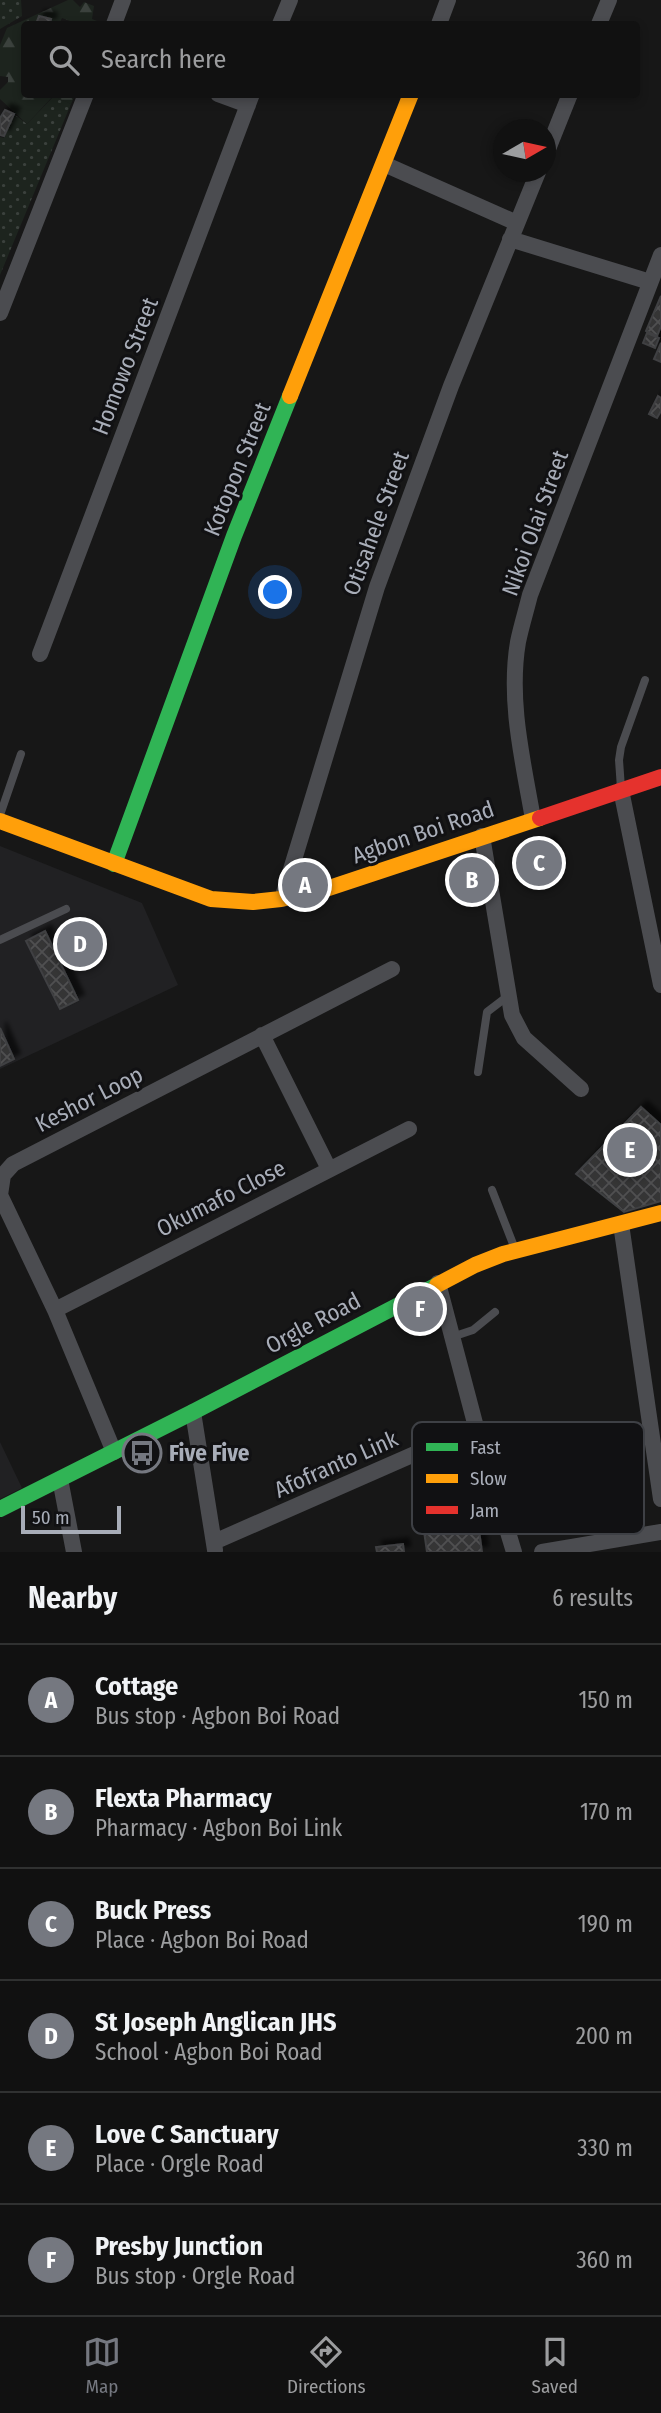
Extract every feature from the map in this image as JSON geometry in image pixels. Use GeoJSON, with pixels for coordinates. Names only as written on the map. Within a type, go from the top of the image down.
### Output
{"type":"FeatureCollection","features":[{"type":"Feature","properties":{"kind":"street"},"geometry":{"type":"LineString","coordinates":[[115,21],[123,0]]}},
{"type":"Feature","properties":{"kind":"street"},"geometry":{"type":"LineString","coordinates":[[282,21],[290,0]]}},
{"type":"Feature","properties":{"kind":"street"},"geometry":{"type":"LineString","coordinates":[[440,21],[448,0]]}},
{"type":"Feature","properties":{"kind":"street"},"geometry":{"type":"LineString","coordinates":[[600,21],[609,0]]}},
{"type":"Feature","properties":{"kind":"street"},"geometry":{"type":"LineString","coordinates":[[0,313],[84,98]]}},
{"type":"Feature","properties":{"kind":"street","name":"Kotopon Street"},"geometry":{"type":"LineString","coordinates":[[114,864],[234,536],[409,98]]}},
{"type":"Feature","properties":{"kind":"street"},"geometry":{"type":"LineString","coordinates":[[556,128],[568,98]]}},
{"type":"Feature","properties":{"kind":"street","name":"Homowo Street"},"geometry":{"type":"LineString","coordinates":[[40,654],[250,100]]}},
{"type":"Feature","properties":{"kind":"street"},"geometry":{"type":"LineString","coordinates":[[384,164],[517,223]]}},
{"type":"Feature","properties":{"kind":"street","name":"Otisahele Street"},"geometry":{"type":"LineString","coordinates":[[282,899],[377,587],[451,386],[534,182]]}},
{"type":"Feature","properties":{"kind":"street"},"geometry":{"type":"LineString","coordinates":[[510,239],[650,282]]}},
{"type":"Feature","properties":{"kind":"street","name":"Nikoi Olai Street"},"geometry":{"type":"LineString","coordinates":[[533,818],[517,730],[515,698],[518,642],[530,595],[661,255]]}},
{"type":"Feature","properties":{"kind":"street","name":"Agbon Boi Road"},"geometry":{"type":"LineString","coordinates":[[0,821],[211,899],[249,903],[323,890],[661,777]]}},
{"type":"Feature","properties":{"kind":"street"},"geometry":{"type":"LineString","coordinates":[[621,790],[661,985]]}},
{"type":"Feature","properties":{"kind":"street"},"geometry":{"type":"LineString","coordinates":[[482,836],[512,1015],[524,1038],[581,1089]]}},
{"type":"Feature","properties":{"kind":"street","name":"Keshor Loop"},"geometry":{"type":"LineString","coordinates":[[114,1452],[55,1310],[0,1195],[3,1175],[13,1164],[392,969]]}},
{"type":"Feature","properties":{"kind":"street"},"geometry":{"type":"LineString","coordinates":[[262,1035],[329,1169]]}},
{"type":"Feature","properties":{"kind":"street","name":"Okumafo Close"},"geometry":{"type":"LineString","coordinates":[[55,1310],[409,1129]]}},
{"type":"Feature","properties":{"kind":"street","name":"Orgle Road"},"geometry":{"type":"LineString","coordinates":[[0,1509],[475,1265],[515,1251],[661,1213]]}},
{"type":"Feature","properties":{"kind":"street"},"geometry":{"type":"LineString","coordinates":[[621,1224],[661,1499]]}},
{"type":"Feature","properties":{"kind":"street"},"geometry":{"type":"LineString","coordinates":[[438,1283],[475,1422]]}},
{"type":"Feature","properties":{"kind":"street"},"geometry":{"type":"LineString","coordinates":[[193,1412],[215,1547]]}},
{"type":"Feature","properties":{"kind":"street","name":"Afofranto Link"},"geometry":{"type":"LineString","coordinates":[[215,1547],[412,1456]]}},
{"type":"Feature","properties":{"kind":"street"},"geometry":{"type":"LineString","coordinates":[[60,1479],[74,1552]]}},
{"type":"Feature","properties":{"kind":"street"},"geometry":{"type":"LineString","coordinates":[[542,1552],[661,1532]]}},
{"type":"Feature","properties":{"kind":"street"},"geometry":{"type":"LineString","coordinates":[[509,1534],[514,1552]]}},
{"type":"Feature","properties":{"kind":"lane"},"geometry":{"type":"LineString","coordinates":[[621,790],[621,747],[645,680]]}},
{"type":"Feature","properties":{"kind":"lane"},"geometry":{"type":"LineString","coordinates":[[0,815],[21,754]]}},
{"type":"Feature","properties":{"kind":"lane"},"geometry":{"type":"LineString","coordinates":[[0,940],[66,909]]}},
{"type":"Feature","properties":{"kind":"lane"},"geometry":{"type":"LineString","coordinates":[[478,1072],[487,1012],[508,996]]}},
{"type":"Feature","properties":{"kind":"lane"},"geometry":{"type":"LineString","coordinates":[[492,1190],[515,1251]]}},
{"type":"Feature","properties":{"kind":"lane"},"geometry":{"type":"LineString","coordinates":[[452,1337],[473,1329],[495,1312]]}},
{"type":"Feature","properties":{"kind":"shaded area"},"geometry":{"type":"Polygon","coordinates":[[[0,846],[142,903],[178,985],[0,1069],[0,846]]]}},
{"type":"Feature","properties":{"kind":"shaded area"},"geometry":{"type":"Polygon","coordinates":[[[0,1442],[22,1488],[0,1499],[0,1442]]]}},
{"type":"Feature","properties":{"kind":"green space"},"geometry":{"type":"Polygon","coordinates":[[[0,0],[21,0],[22,16],[0,29],[0,0]]]}},
{"type":"Feature","properties":{"kind":"green space"},"geometry":{"type":"Polygon","coordinates":[[[73,0],[80,7],[84,2],[94,6],[92,19],[97,21],[70,21],[62,18],[60,21],[22,21],[73,0]]]}},
{"type":"Feature","properties":{"kind":"green space"},"geometry":{"type":"Polygon","coordinates":[[[21,22],[21,98],[51,98],[27,124],[0,99],[0,90],[8,82],[8,77],[0,76],[0,45],[7,28],[21,22]]]}},
{"type":"Feature","properties":{"kind":"green space"},"geometry":{"type":"Polygon","coordinates":[[[52,98],[71,104],[0,275],[0,137],[4,138],[14,114],[27,124],[52,98]]]}},
{"type":"Feature","properties":{"kind":"green space"},"geometry":{"type":"Polygon","coordinates":[[[58,98],[74,98],[71,104],[58,98]]]}},
{"type":"Feature","properties":{"kind":"building"},"geometry":{"type":"Polygon","coordinates":[[[39,16],[51,19],[51,21],[37,21],[39,16]]]}},
{"type":"Feature","properties":{"kind":"building"},"geometry":{"type":"Polygon","coordinates":[[[5,110],[14,114],[4,136],[0,135],[0,118],[5,110]]]}},
{"type":"Feature","properties":{"kind":"building"},"geometry":{"type":"Polygon","coordinates":[[[661,296],[661,326],[657,336],[646,331],[661,296]]]}},
{"type":"Feature","properties":{"kind":"building"},"geometry":{"type":"Polygon","coordinates":[[[647,333],[659,338],[655,348],[643,343],[647,333]]]}},
{"type":"Feature","properties":{"kind":"building"},"geometry":{"type":"Polygon","coordinates":[[[661,343],[661,362],[654,359],[661,343]]]}},
{"type":"Feature","properties":{"kind":"building"},"geometry":{"type":"Polygon","coordinates":[[[658,396],[661,398],[661,411],[657,418],[649,414],[658,396]]]}},
{"type":"Feature","properties":{"kind":"building"},"geometry":{"type":"Polygon","coordinates":[[[549,843],[560,869],[528,882],[517,856],[549,843]]]}},
{"type":"Feature","properties":{"kind":"building"},"geometry":{"type":"Polygon","coordinates":[[[45,931],[78,1000],[60,1009],[26,941],[45,931]]]}},
{"type":"Feature","properties":{"kind":"building"},"geometry":{"type":"Polygon","coordinates":[[[0,1028],[14,1059],[0,1066],[0,1028]]]}},
{"type":"Feature","properties":{"kind":"building"},"geometry":{"type":"Polygon","coordinates":[[[641,1107],[661,1125],[661,1201],[624,1212],[576,1174],[641,1107]]]}},
{"type":"Feature","properties":{"kind":"building"},"geometry":{"type":"Polygon","coordinates":[[[424,1534],[479,1534],[482,1552],[427,1552],[424,1534]]]}},
{"type":"Feature","properties":{"kind":"building"},"geometry":{"type":"Polygon","coordinates":[[[403,1544],[404,1552],[377,1552],[376,1547],[403,1544]]]}},
{"type":"Feature","properties":{"kind":"traffic: fast"},"geometry":{"type":"LineString","coordinates":[[114,864],[234,536],[290,396]]}},
{"type":"Feature","properties":{"kind":"traffic: fast"},"geometry":{"type":"LineString","coordinates":[[0,1509],[437,1285]]}},
{"type":"Feature","properties":{"kind":"traffic: slow"},"geometry":{"type":"LineString","coordinates":[[290,396],[409,98]]}},
{"type":"Feature","properties":{"kind":"traffic: slow"},"geometry":{"type":"LineString","coordinates":[[0,821],[211,899],[253,902],[323,890],[540,818]]}},
{"type":"Feature","properties":{"kind":"traffic: slow"},"geometry":{"type":"LineString","coordinates":[[437,1285],[503,1254],[661,1213]]}},
{"type":"Feature","properties":{"kind":"traffic: jam"},"geometry":{"type":"LineString","coordinates":[[540,818],[661,777]]}},
{"type":"Feature","properties":{"kind":"place","name":"Buck Press"},"geometry":{"type":"Point","coordinates":[539,863]}},
{"type":"Feature","properties":{"kind":"place","name":"Flexta Pharmacy"},"geometry":{"type":"Point","coordinates":[472,880]}},
{"type":"Feature","properties":{"kind":"place","name":"Cottage"},"geometry":{"type":"Point","coordinates":[305,885]}},
{"type":"Feature","properties":{"kind":"place","name":"St Joseph Anglican JHS"},"geometry":{"type":"Point","coordinates":[80,944]}},
{"type":"Feature","properties":{"kind":"place","name":"Love C Sanctuary"},"geometry":{"type":"Point","coordinates":[630,1150]}},
{"type":"Feature","properties":{"kind":"place","name":"Presby Junction"},"geometry":{"type":"Point","coordinates":[420,1309]}},
{"type":"Feature","properties":{"kind":"place","name":"Five Five"},"geometry":{"type":"Point","coordinates":[142,1453]}}]}
